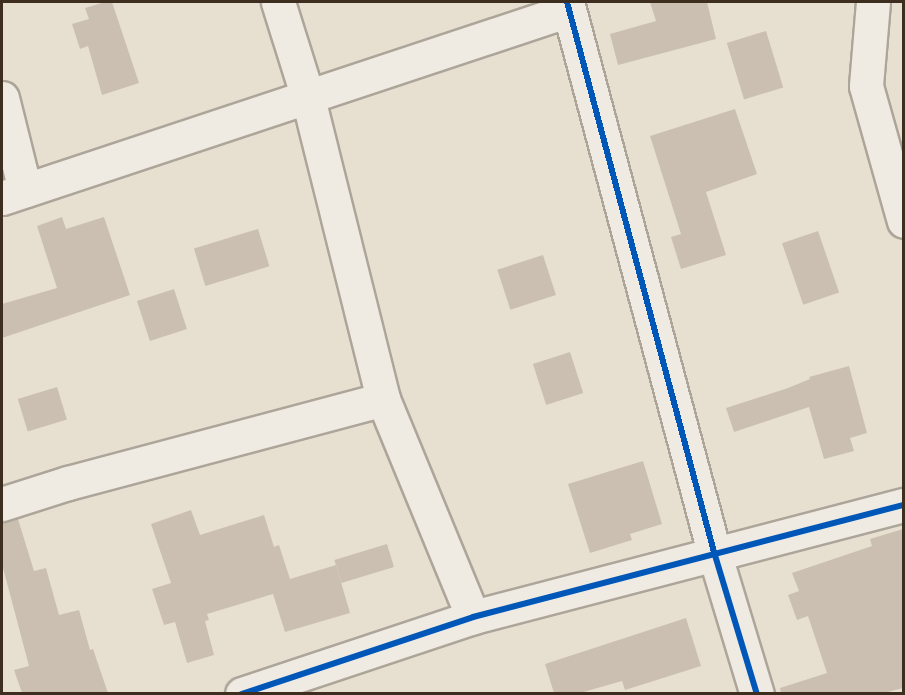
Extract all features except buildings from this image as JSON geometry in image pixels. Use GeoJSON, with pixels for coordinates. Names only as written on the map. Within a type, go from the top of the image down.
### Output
{"type":"FeatureCollection","features":[{"type":"Feature","properties":{"kind":"street"},"geometry":{"type":"LineString","coordinates":[[278,2],[308,98],[383,399],[473,617]]}},
{"type":"Feature","properties":{"kind":"street"},"geometry":{"type":"LineString","coordinates":[[873,2],[866,86],[903,221]]}},
{"type":"Feature","properties":{"kind":"street"},"geometry":{"type":"LineString","coordinates":[[2,98],[13,194],[308,98],[568,6],[714,552],[757,693]]}},
{"type":"Feature","properties":{"kind":"street"},"geometry":{"type":"LineString","coordinates":[[2,504],[79,480],[383,399]]}},
{"type":"Feature","properties":{"kind":"street"},"geometry":{"type":"LineString","coordinates":[[243,693],[473,617],[714,552],[903,505]]}},
{"type":"Feature","properties":{"kind":"cycle path"},"geometry":{"type":"LineString","coordinates":[[567,2],[714,552],[757,694]]}},
{"type":"Feature","properties":{"kind":"cycle path"},"geometry":{"type":"LineString","coordinates":[[242,694],[473,617],[904,505]]}}]}
